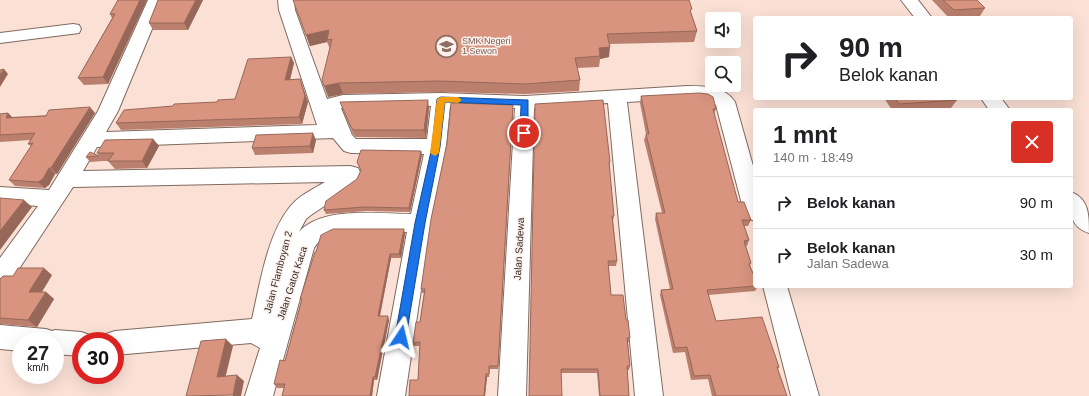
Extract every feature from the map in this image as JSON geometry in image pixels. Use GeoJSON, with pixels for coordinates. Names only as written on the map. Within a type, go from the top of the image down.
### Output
{"type":"FeatureCollection","features":[{"type":"Feature","properties":{"kind":"street"},"geometry":{"type":"LineString","coordinates":[[0,277],[55,199],[108,111],[156,0]]}},
{"type":"Feature","properties":{"kind":"street"},"geometry":{"type":"LineString","coordinates":[[68,179],[350,174],[329,132],[287,10],[286,0]]}},
{"type":"Feature","properties":{"kind":"street"},"geometry":{"type":"LineString","coordinates":[[909,0],[922,16]]}},
{"type":"Feature","properties":{"kind":"street"},"geometry":{"type":"LineString","coordinates":[[0,38],[73,28]]}},
{"type":"Feature","properties":{"kind":"street"},"geometry":{"type":"LineString","coordinates":[[436,147],[351,146],[344,139],[331,108],[332,105],[343,101],[445,100],[526,102],[704,92],[720,96],[725,102],[753,205]]}},
{"type":"Feature","properties":{"kind":"street"},"geometry":{"type":"LineString","coordinates":[[617,97],[649,396]]}},
{"type":"Feature","properties":{"kind":"street"},"geometry":{"type":"LineString","coordinates":[[391,396],[420,223],[445,100]]}},
{"type":"Feature","properties":{"kind":"street"},"geometry":{"type":"LineString","coordinates":[[992,100],[998,108]]}},
{"type":"Feature","properties":{"kind":"street","name":"Jalan Sadewa"},"geometry":{"type":"LineString","coordinates":[[512,396],[526,102]]}},
{"type":"Feature","properties":{"kind":"street"},"geometry":{"type":"LineString","coordinates":[[91,140],[329,132]]}},
{"type":"Feature","properties":{"kind":"street","name":"Jalan Flamboyan 2"},"geometry":{"type":"LineString","coordinates":[[247,396],[277,266],[289,229],[298,214],[343,182],[349,177],[350,174]]}},
{"type":"Feature","properties":{"kind":"street"},"geometry":{"type":"LineString","coordinates":[[0,195],[55,199]]}},
{"type":"Feature","properties":{"kind":"street"},"geometry":{"type":"LineString","coordinates":[[1073,204],[1089,224]]}},
{"type":"Feature","properties":{"kind":"street","name":"Jalan Gatot Kaca"},"geometry":{"type":"LineString","coordinates":[[259,396],[303,245],[310,234],[322,225],[335,223],[420,223]]}},
{"type":"Feature","properties":{"kind":"street"},"geometry":{"type":"LineString","coordinates":[[776,288],[806,396]]}},
{"type":"Feature","properties":{"kind":"street"},"geometry":{"type":"LineString","coordinates":[[124,342],[262,330]]}},
{"type":"Feature","properties":{"kind":"street"},"geometry":{"type":"LineString","coordinates":[[0,337],[12,338]]}},
{"type":"Feature","properties":{"kind":"building"},"geometry":{"type":"Polygon","coordinates":[[[118,0],[140,0],[103,77],[78,78],[115,14],[110,14],[118,0]]]}},
{"type":"Feature","properties":{"kind":"building"},"geometry":{"type":"Polygon","coordinates":[[[158,0],[196,0],[184,23],[149,23],[158,0]]]}},
{"type":"Feature","properties":{"kind":"building"},"geometry":{"type":"Polygon","coordinates":[[[293,0],[689,0],[692,9],[690,10],[697,31],[607,34],[610,47],[599,48],[600,56],[575,58],[580,80],[525,84],[439,81],[339,83],[324,86],[322,80],[332,39],[327,40],[329,30],[306,35],[293,0]]]}},
{"type":"Feature","properties":{"kind":"building"},"geometry":{"type":"Polygon","coordinates":[[[943,0],[977,0],[985,8],[954,10],[943,0]]]}},
{"type":"Feature","properties":{"kind":"building"},"geometry":{"type":"Polygon","coordinates":[[[291,57],[285,80],[300,79],[305,96],[299,117],[116,123],[124,110],[173,106],[174,104],[217,102],[218,100],[235,99],[248,59],[291,57]]]}},
{"type":"Feature","properties":{"kind":"building"},"geometry":{"type":"Polygon","coordinates":[[[699,93],[708,94],[713,97],[716,109],[713,109],[738,202],[744,202],[751,220],[742,220],[749,240],[744,241],[751,263],[749,264],[753,273],[753,286],[707,290],[716,321],[762,317],[787,396],[716,396],[710,375],[694,376],[687,347],[675,348],[661,290],[673,289],[656,213],[665,213],[646,134],[649,134],[641,96],[699,93]]]}},
{"type":"Feature","properties":{"kind":"building"},"geometry":{"type":"Polygon","coordinates":[[[428,100],[424,130],[354,130],[351,127],[340,102],[428,100]]]}},
{"type":"Feature","properties":{"kind":"building"},"geometry":{"type":"Polygon","coordinates":[[[603,100],[610,162],[614,216],[612,216],[617,261],[608,261],[611,295],[623,295],[626,320],[628,320],[630,338],[627,338],[630,366],[627,366],[629,396],[600,396],[598,369],[561,369],[562,396],[529,396],[535,104],[603,100]]]}},
{"type":"Feature","properties":{"kind":"building"},"geometry":{"type":"Polygon","coordinates":[[[896,100],[957,100],[899,104],[896,100]]]}},
{"type":"Feature","properties":{"kind":"building"},"geometry":{"type":"Polygon","coordinates":[[[451,103],[513,105],[498,366],[489,366],[489,374],[486,374],[484,396],[409,396],[410,380],[418,380],[420,342],[413,343],[416,322],[420,322],[425,289],[421,289],[431,219],[447,143],[451,103]]]}},
{"type":"Feature","properties":{"kind":"building"},"geometry":{"type":"Polygon","coordinates":[[[90,107],[43,179],[38,182],[9,180],[33,143],[28,144],[35,133],[0,135],[0,114],[8,113],[6,118],[46,116],[49,110],[90,107]]]}},
{"type":"Feature","properties":{"kind":"building"},"geometry":{"type":"Polygon","coordinates":[[[313,133],[310,146],[252,148],[256,135],[313,133]]]}},
{"type":"Feature","properties":{"kind":"building"},"geometry":{"type":"Polygon","coordinates":[[[153,139],[142,161],[108,161],[114,153],[97,153],[105,140],[153,139]]]}},
{"type":"Feature","properties":{"kind":"building"},"geometry":{"type":"Polygon","coordinates":[[[361,150],[421,151],[409,208],[365,207],[324,210],[326,201],[357,179],[361,170],[357,162],[361,150]]]}},
{"type":"Feature","properties":{"kind":"building"},"geometry":{"type":"Polygon","coordinates":[[[90,152],[99,156],[86,157],[90,152]]]}},
{"type":"Feature","properties":{"kind":"building"},"geometry":{"type":"Polygon","coordinates":[[[0,198],[24,200],[0,231],[0,198]]]}},
{"type":"Feature","properties":{"kind":"building"},"geometry":{"type":"Polygon","coordinates":[[[333,229],[404,229],[399,254],[390,254],[378,316],[388,316],[375,377],[373,377],[370,396],[282,396],[285,384],[274,384],[280,360],[285,361],[302,299],[300,299],[321,235],[333,229]]]}},
{"type":"Feature","properties":{"kind":"building"},"geometry":{"type":"Polygon","coordinates":[[[18,268],[44,268],[29,292],[46,292],[28,320],[0,318],[0,279],[3,276],[13,276],[18,268]]]}},
{"type":"Feature","properties":{"kind":"building"},"geometry":{"type":"Polygon","coordinates":[[[226,339],[217,377],[237,375],[233,395],[186,396],[201,341],[226,339]]]}},
{"type":"Feature","properties":{"kind":"slow traffic"},"geometry":{"type":"LineString","coordinates":[[435,153],[441,99],[458,100]]}},
{"type":"Feature","properties":{"kind":"place","name":"SMK Negeri 1 Sewon"},"geometry":{"type":"Point","coordinates":[447,46]}},
{"type":"Feature","properties":{"kind":"route"},"geometry":{"type":"LineString","coordinates":[[401,337],[420,223],[436,147],[441,99],[526,102],[524,133]]}}]}
